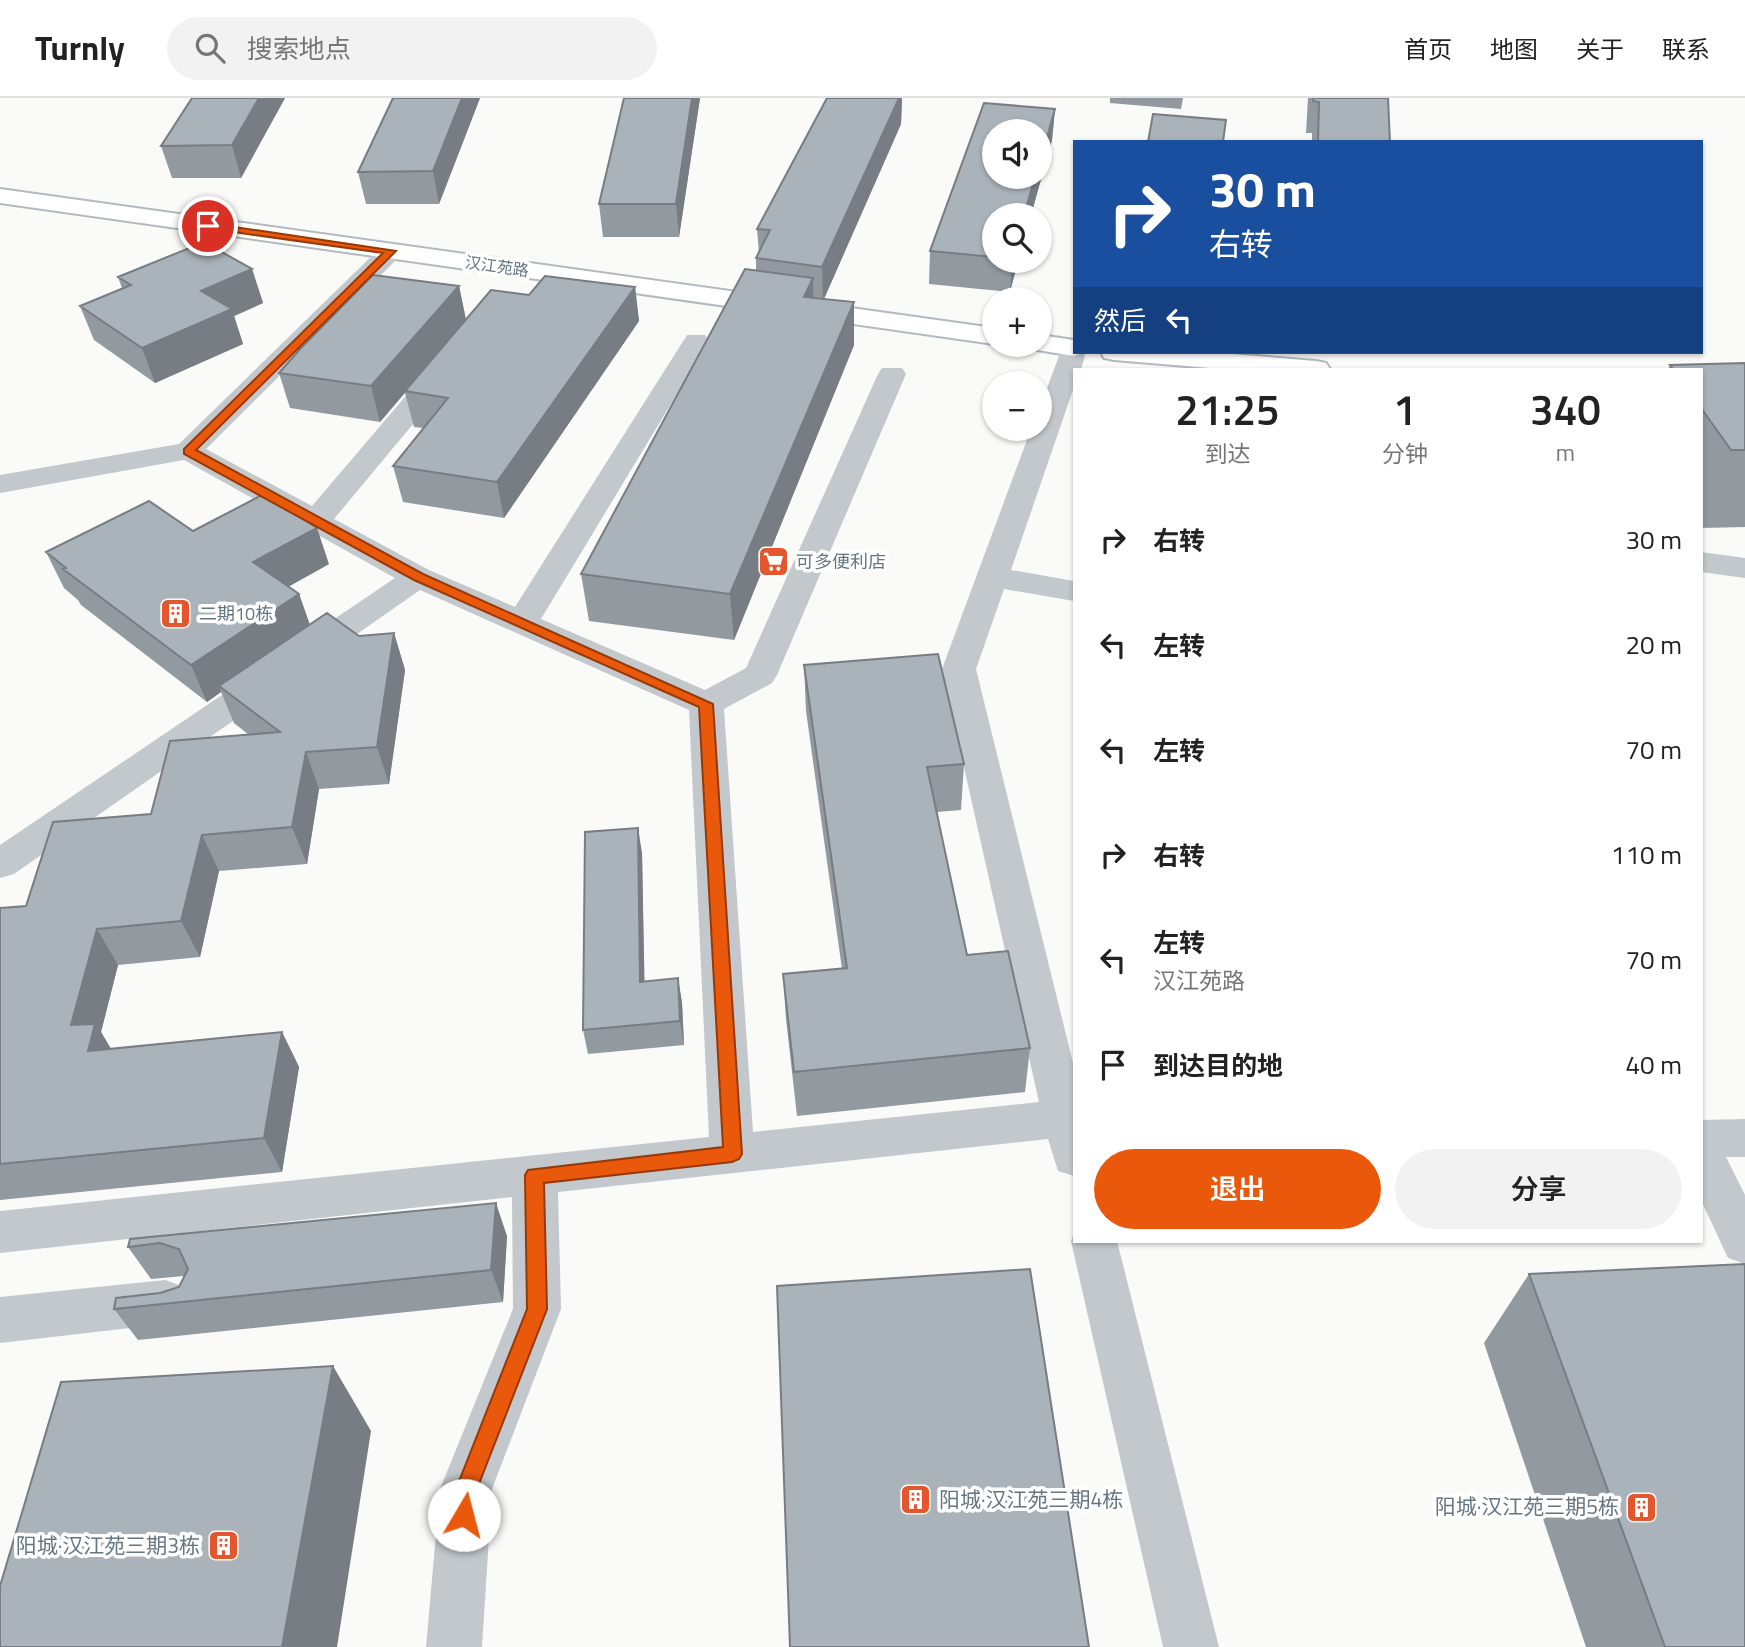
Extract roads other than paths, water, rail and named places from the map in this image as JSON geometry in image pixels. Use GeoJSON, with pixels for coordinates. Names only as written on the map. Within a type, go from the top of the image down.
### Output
{"type":"FeatureCollection","features":[{"type":"Feature","properties":{"kind":"street","name":"汉江苑路"},"geometry":{"type":"LineString","coordinates":[[0,197],[982,334]]}},
{"type":"Feature","properties":{"kind":"street"},"geometry":{"type":"LineString","coordinates":[[0,484],[188,451],[391,251]]}},
{"type":"Feature","properties":{"kind":"street"},"geometry":{"type":"LineString","coordinates":[[522,623],[696,341]]}},
{"type":"Feature","properties":{"kind":"street"},"geometry":{"type":"LineString","coordinates":[[0,1233],[732,1154],[1071,1131],[960,668],[1073,352],[1052,346]]}},
{"type":"Feature","properties":{"kind":"street"},"geometry":{"type":"LineString","coordinates":[[316,521],[456,354]]}},
{"type":"Feature","properties":{"kind":"street"},"geometry":{"type":"LineString","coordinates":[[1138,354],[1304,368]]}},
{"type":"Feature","properties":{"kind":"street"},"geometry":{"type":"LineString","coordinates":[[706,704],[760,674],[892,374]]}},
{"type":"Feature","properties":{"kind":"street"},"geometry":{"type":"LineString","coordinates":[[188,451],[418,577],[706,704]]}},
{"type":"Feature","properties":{"kind":"street"},"geometry":{"type":"LineString","coordinates":[[1703,562],[1745,568]]}},
{"type":"Feature","properties":{"kind":"street"},"geometry":{"type":"LineString","coordinates":[[0,864],[418,577]]}},
{"type":"Feature","properties":{"kind":"street"},"geometry":{"type":"LineString","coordinates":[[993,577],[1073,591]]}},
{"type":"Feature","properties":{"kind":"street"},"geometry":{"type":"LineString","coordinates":[[706,704],[732,1154]]}},
{"type":"Feature","properties":{"kind":"street"},"geometry":{"type":"LineString","coordinates":[[1703,1139],[1745,1138]]}},
{"type":"Feature","properties":{"kind":"street"},"geometry":{"type":"LineString","coordinates":[[1703,1156],[1745,1243]]}},
{"type":"Feature","properties":{"kind":"street"},"geometry":{"type":"LineString","coordinates":[[454,1647],[466,1489],[537,1309],[535,1175]]}},
{"type":"Feature","properties":{"kind":"street"},"geometry":{"type":"LineString","coordinates":[[1094,1243],[1191,1647]]}},
{"type":"Feature","properties":{"kind":"street"},"geometry":{"type":"LineString","coordinates":[[0,1320],[183,1300]]}},
{"type":"Feature","properties":{"kind":"place","name":"可多便利店"},"geometry":{"type":"Point","coordinates":[773,562]}},
{"type":"Feature","properties":{"kind":"place","name":"二期10栋"},"geometry":{"type":"Point","coordinates":[176,614]}},
{"type":"Feature","properties":{"kind":"place","name":"阳城·汉江苑三期4栋"},"geometry":{"type":"Point","coordinates":[916,1500]}},
{"type":"Feature","properties":{"kind":"place","name":"阳城·汉江苑三期5栋"},"geometry":{"type":"Point","coordinates":[1642,1507]}},
{"type":"Feature","properties":{"kind":"place","name":"阳城·汉江苑三期3栋"},"geometry":{"type":"Point","coordinates":[223,1546]}}]}
